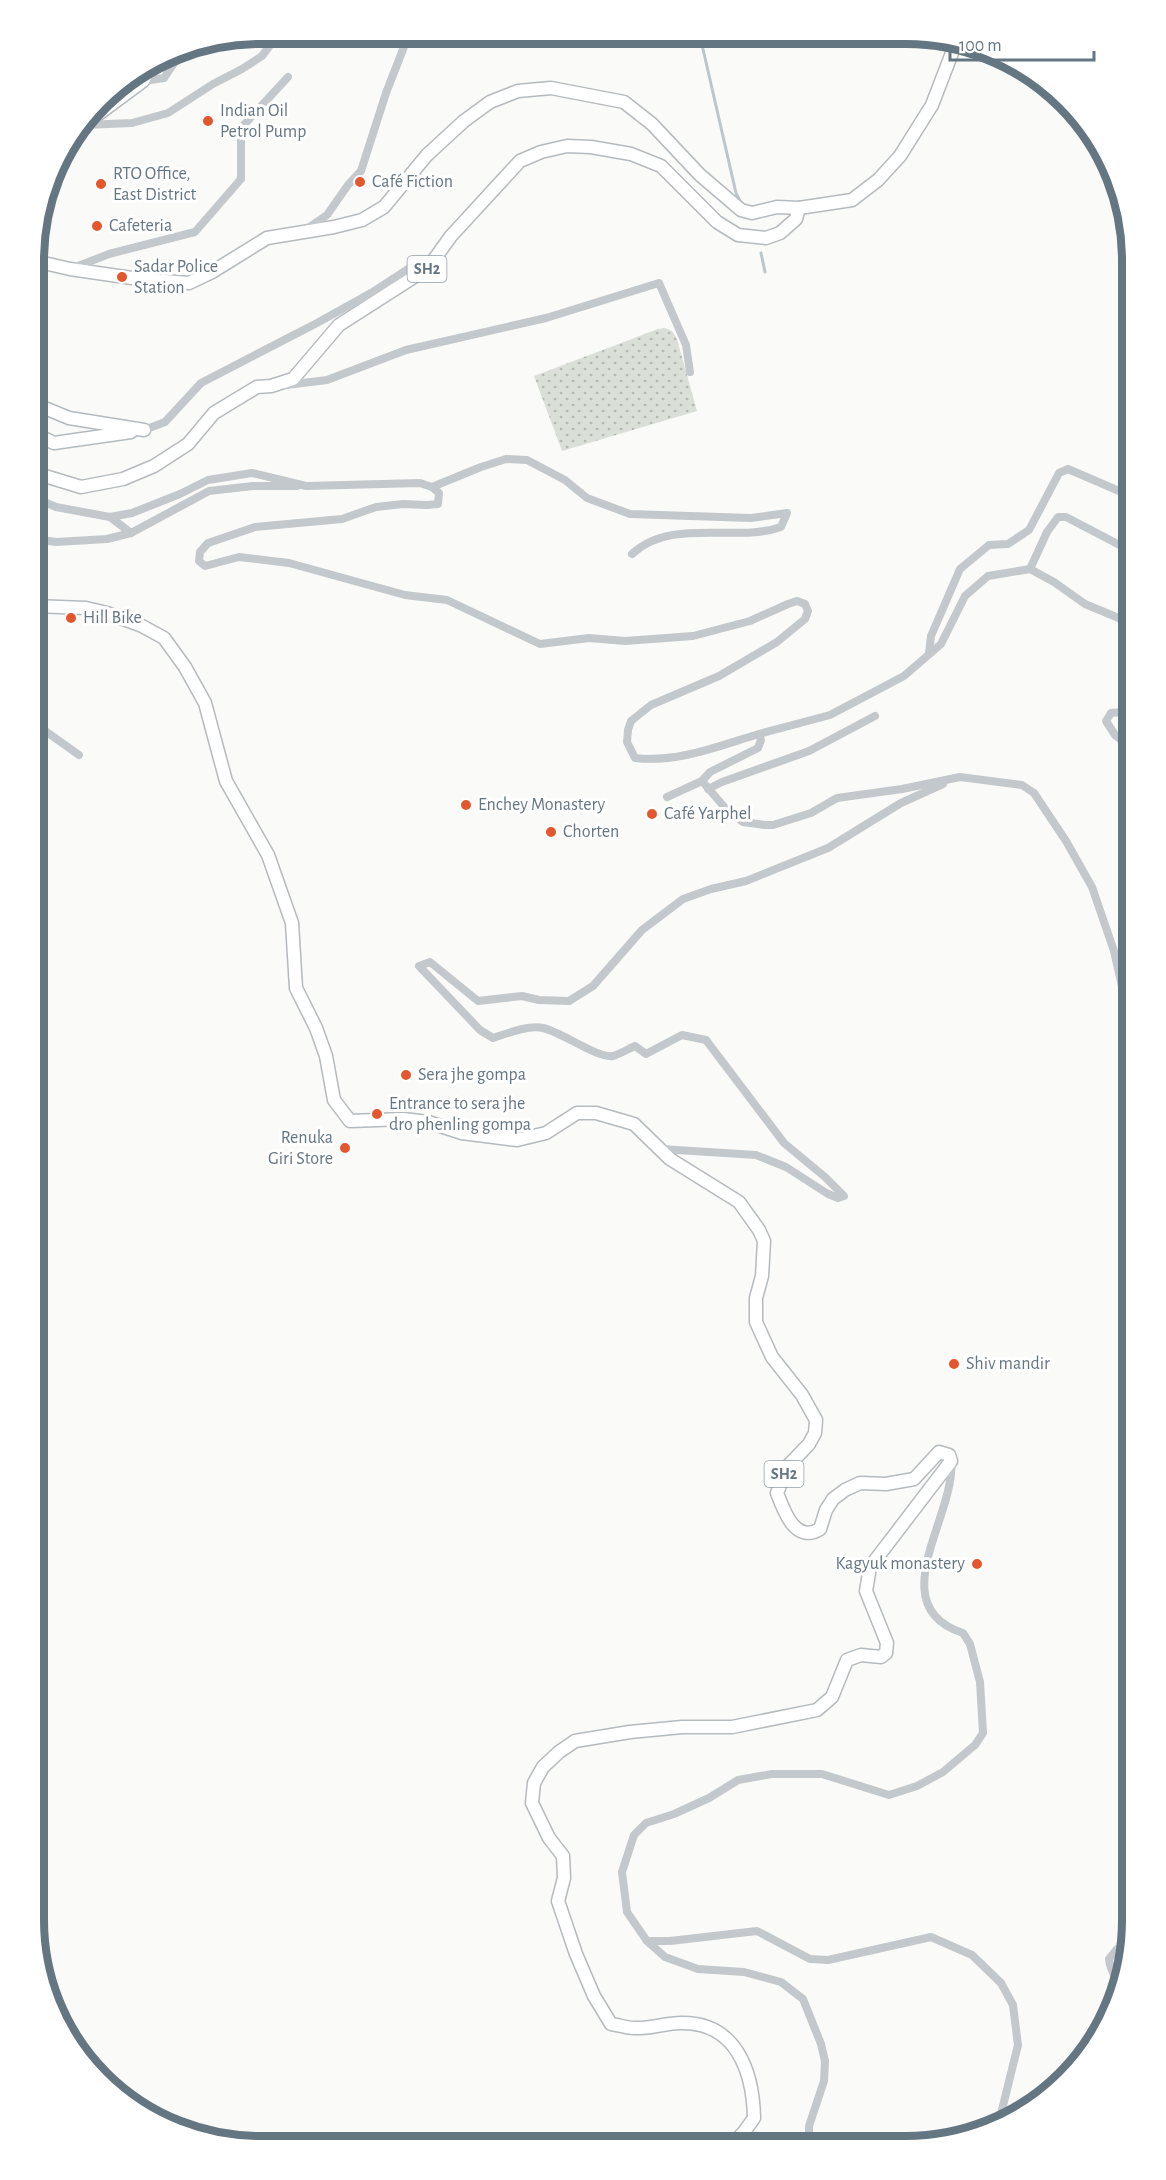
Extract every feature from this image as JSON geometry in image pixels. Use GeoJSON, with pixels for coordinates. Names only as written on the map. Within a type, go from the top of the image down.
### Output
{"type":"FeatureCollection","features":[{"type":"Feature","properties":{"kind":"main road"},"geometry":{"type":"LineString","coordinates":[[44,263],[70,270],[189,283],[212,272],[267,238],[362,220],[384,207],[427,155],[464,121],[490,102],[518,92],[550,88],[624,102],[652,124],[700,175],[741,210],[752,213],[777,207],[799,208],[852,200],[900,156],[932,105],[954,49]]}},
{"type":"Feature","properties":{"kind":"main road"},"geometry":{"type":"LineString","coordinates":[[105,109],[143,81],[145,76]]}},
{"type":"Feature","properties":{"kind":"main road","name":"SH2"},"geometry":{"type":"LineString","coordinates":[[44,475],[81,487],[123,479],[154,466],[188,444],[214,413],[257,387],[271,386],[293,379],[339,325],[428,268],[451,236],[520,161],[567,146],[631,154],[661,166],[717,222],[738,235],[766,238],[780,233],[796,219],[799,208]]}},
{"type":"Feature","properties":{"kind":"main road"},"geometry":{"type":"LineString","coordinates":[[44,408],[69,418],[144,430]]}},
{"type":"Feature","properties":{"kind":"main road"},"geometry":{"type":"LineString","coordinates":[[44,439],[54,444],[144,430]]}},
{"type":"Feature","properties":{"kind":"main road","name":"SH2"},"geometry":{"type":"LineString","coordinates":[[44,606],[86,608],[108,613],[142,626],[164,638],[185,667],[204,703],[226,781],[268,855],[292,923],[296,988],[326,1056],[334,1100],[350,1121],[403,1119],[428,1122],[462,1133],[517,1140],[546,1133],[577,1113],[596,1113],[634,1124],[670,1159],[739,1202],[764,1241],[762,1276],[756,1298],[756,1322],[772,1357],[802,1395],[816,1420],[815,1433],[809,1444],[787,1467],[777,1493],[787,1519],[803,1533],[813,1534],[820,1529],[826,1510],[833,1499],[845,1490],[860,1483],[886,1484],[914,1479],[939,1452],[949,1455],[951,1461]]}},
{"type":"Feature","properties":{"kind":"main road"},"geometry":{"type":"LineString","coordinates":[[741,2136],[754,2118],[750,2080],[734,2044],[716,2029],[682,2022],[635,2028],[611,2024],[594,1996],[558,1900],[564,1878],[563,1856],[549,1838],[531,1803],[534,1783],[543,1767],[575,1741],[682,1727],[732,1727],[817,1710],[832,1697],[847,1660],[861,1654],[881,1657],[886,1653],[887,1643],[866,1592],[870,1567],[951,1461]]}},
{"type":"Feature","properties":{"kind":"street"},"geometry":{"type":"LineString","coordinates":[[90,126],[132,123],[168,113],[262,56],[271,44]]}},
{"type":"Feature","properties":{"kind":"street"},"geometry":{"type":"LineString","coordinates":[[305,231],[327,215],[361,171],[386,93],[406,44]]}},
{"type":"Feature","properties":{"kind":"street"},"geometry":{"type":"LineString","coordinates":[[143,81],[164,78],[176,61]]}},
{"type":"Feature","properties":{"kind":"street"},"geometry":{"type":"LineString","coordinates":[[70,270],[109,254],[195,232],[241,179],[240,128],[288,77]]}},
{"type":"Feature","properties":{"kind":"street"},"geometry":{"type":"LineString","coordinates":[[144,430],[165,422],[201,383],[317,324],[414,265],[428,268]]}},
{"type":"Feature","properties":{"kind":"street"},"geometry":{"type":"LineString","coordinates":[[271,386],[327,380],[406,350],[546,318],[659,283],[686,345],[690,372]]}},
{"type":"Feature","properties":{"kind":"street"},"geometry":{"type":"LineString","coordinates":[[432,487],[506,459],[526,460],[565,480],[587,498],[630,514],[751,518],[787,513],[781,527],[770,531],[757,534],[723,532],[659,538],[640,546],[632,554]]}},
{"type":"Feature","properties":{"kind":"street"},"geometry":{"type":"LineString","coordinates":[[929,653],[931,636],[960,569],[989,545],[1008,544],[1029,530],[1059,473],[1068,469],[1122,492]]}},
{"type":"Feature","properties":{"kind":"street"},"geometry":{"type":"LineString","coordinates":[[44,502],[56,507],[110,517],[132,513],[208,480],[252,473],[306,486]]}},
{"type":"Feature","properties":{"kind":"street"},"geometry":{"type":"LineString","coordinates":[[44,540],[66,542],[107,539],[131,533],[209,491],[253,486],[420,483],[432,487],[439,494],[438,504],[376,507],[342,519],[255,528],[208,543],[200,552],[199,561],[205,566],[239,557],[289,563],[405,595],[447,600],[540,644],[590,638],[625,641],[693,636],[750,621],[797,602],[805,604],[808,611],[805,619],[777,642],[719,676],[651,705],[631,721],[627,742],[635,758],[652,760],[674,759],[830,715],[904,676],[941,645],[965,596],[988,576],[1030,569],[1086,604],[1122,619]]}},
{"type":"Feature","properties":{"kind":"street"},"geometry":{"type":"LineString","coordinates":[[110,517],[131,533]]}},
{"type":"Feature","properties":{"kind":"street"},"geometry":{"type":"LineString","coordinates":[[1030,569],[1047,532],[1058,517],[1066,517],[1122,546]]}},
{"type":"Feature","properties":{"kind":"street"},"geometry":{"type":"LineString","coordinates":[[1122,712],[1111,713],[1106,722],[1115,735],[1122,740]]}},
{"type":"Feature","properties":{"kind":"street"},"geometry":{"type":"LineString","coordinates":[[708,789],[809,751],[875,716]]}},
{"type":"Feature","properties":{"kind":"street"},"geometry":{"type":"LineString","coordinates":[[44,730],[79,755]]}},
{"type":"Feature","properties":{"kind":"street"},"geometry":{"type":"LineString","coordinates":[[667,798],[702,781],[710,772],[758,748],[761,740],[759,734]]}},
{"type":"Feature","properties":{"kind":"street"},"geometry":{"type":"LineString","coordinates":[[702,781],[726,809],[743,822],[773,825],[811,813],[837,798],[960,777],[1022,785],[1034,793],[1066,841],[1092,887],[1114,951],[1122,986]]}},
{"type":"Feature","properties":{"kind":"street"},"geometry":{"type":"LineString","coordinates":[[661,1149],[756,1155],[786,1167],[828,1194],[838,1198],[844,1196],[784,1143],[706,1040],[682,1035],[646,1054],[635,1046],[611,1056],[595,1052],[542,1028],[514,1031],[493,1038],[480,1030],[419,966],[430,962],[478,1001],[522,996],[539,1000],[569,1001],[593,986],[642,930],[683,899],[746,880],[828,848],[901,803],[960,777]]}},
{"type":"Feature","properties":{"kind":"street"},"geometry":{"type":"LineString","coordinates":[[809,2136],[809,2126],[824,2081],[825,2061],[821,2044],[803,1999],[781,1982],[744,1972],[698,1969],[665,1957],[647,1941],[627,1912],[622,1872],[634,1835],[646,1823],[709,1798],[738,1780],[772,1774],[822,1774],[889,1795],[917,1786],[943,1772],[975,1745],[983,1733],[980,1682],[970,1644],[963,1633],[949,1628],[934,1616],[926,1600],[925,1575],[933,1535],[952,1473],[951,1461]]}},
{"type":"Feature","properties":{"kind":"street"},"geometry":{"type":"LineString","coordinates":[[647,1941],[670,1941],[757,1931],[810,1959],[828,1960],[931,1937],[972,1955],[1001,1983],[1013,2005],[1018,2045],[1001,2115]]}},
{"type":"Feature","properties":{"kind":"street"},"geometry":{"type":"LineString","coordinates":[[1115,1978],[1110,1971],[1109,1959],[1117,1949],[1121,1948]]}},
{"type":"Feature","properties":{"kind":"shaded area"},"geometry":{"type":"Polygon","coordinates":[[[665,328],[672,331],[677,339],[697,411],[562,451],[534,376],[665,328]]]}},
{"type":"Feature","properties":{"kind":"waterway"},"geometry":{"type":"LineString","coordinates":[[702,44],[736,193],[742,205]]}},
{"type":"Feature","properties":{"kind":"waterway"},"geometry":{"type":"LineString","coordinates":[[761,253],[765,272]]}},
{"type":"Feature","properties":{"kind":"place","name":"Indian Oil Petrol Pump"},"geometry":{"type":"Point","coordinates":[208,121]}},
{"type":"Feature","properties":{"kind":"place","name":"Café Fiction"},"geometry":{"type":"Point","coordinates":[360,182]}},
{"type":"Feature","properties":{"kind":"place","name":"RTO Office, East District"},"geometry":{"type":"Point","coordinates":[101,184]}},
{"type":"Feature","properties":{"kind":"place","name":"Cafeteria"},"geometry":{"type":"Point","coordinates":[97,226]}},
{"type":"Feature","properties":{"kind":"place","name":"Sadar Police Station"},"geometry":{"type":"Point","coordinates":[122,277]}},
{"type":"Feature","properties":{"kind":"place","name":"Hill Bike"},"geometry":{"type":"Point","coordinates":[71,618]}},
{"type":"Feature","properties":{"kind":"place","name":"Enchey Monastery"},"geometry":{"type":"Point","coordinates":[466,805]}},
{"type":"Feature","properties":{"kind":"place","name":"Café Yarphel"},"geometry":{"type":"Point","coordinates":[652,814]}},
{"type":"Feature","properties":{"kind":"place","name":"Chorten"},"geometry":{"type":"Point","coordinates":[551,832]}},
{"type":"Feature","properties":{"kind":"place","name":"Sera jhe gompa"},"geometry":{"type":"Point","coordinates":[406,1075]}},
{"type":"Feature","properties":{"kind":"place","name":"Entrance to sera jhe dro phenling gompa"},"geometry":{"type":"Point","coordinates":[377,1114]}},
{"type":"Feature","properties":{"kind":"place","name":"Renuka Giri Store"},"geometry":{"type":"Point","coordinates":[345,1148]}},
{"type":"Feature","properties":{"kind":"place","name":"Shiv mandir"},"geometry":{"type":"Point","coordinates":[954,1364]}},
{"type":"Feature","properties":{"kind":"place","name":"Kagyuk monastery"},"geometry":{"type":"Point","coordinates":[977,1564]}}]}
